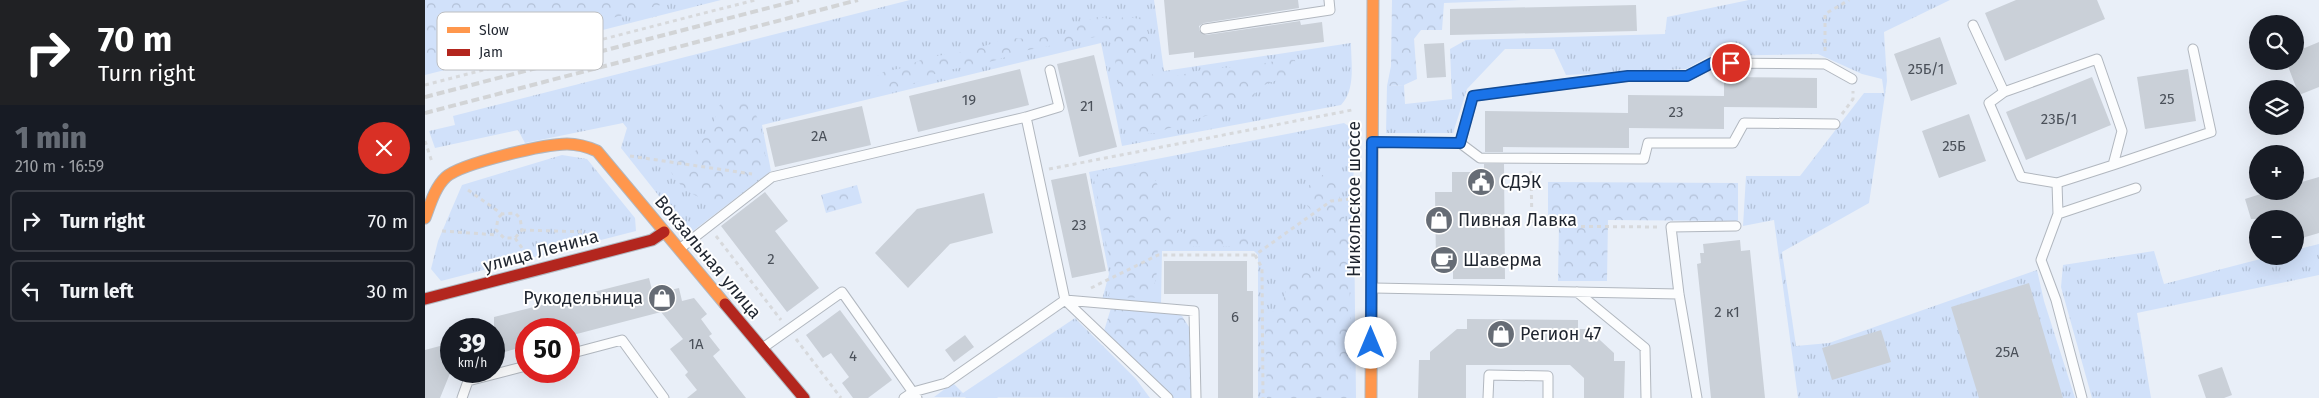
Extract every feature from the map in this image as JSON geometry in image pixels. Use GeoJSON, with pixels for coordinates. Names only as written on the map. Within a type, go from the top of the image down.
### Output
{"type":"FeatureCollection","features":[{"type":"Feature","properties":{"kind":"street","name":"Никольское шоссе"},"geometry":{"type":"LineString","coordinates":[[1371,398],[1373,0]]}},
{"type":"Feature","properties":{"kind":"street","name":"Вокзальная улица"},"geometry":{"type":"LineString","coordinates":[[425,218],[436,189],[447,175],[464,168],[562,144],[582,145],[597,151],[804,398]]}},
{"type":"Feature","properties":{"kind":"street","name":"улица Ленина"},"geometry":{"type":"LineString","coordinates":[[425,299],[652,240],[664,232]]}},
{"type":"Feature","properties":{"kind":"lane"},"geometry":{"type":"LineString","coordinates":[[1205,29],[1330,10],[1329,0]]}},
{"type":"Feature","properties":{"kind":"lane"},"geometry":{"type":"LineString","coordinates":[[1973,25],[2004,92]]}},
{"type":"Feature","properties":{"kind":"lane"},"geometry":{"type":"LineString","coordinates":[[2113,166],[2122,130],[2097,59],[2004,92],[1989,103],[2021,177],[2057,184],[2113,166],[2211,132],[2193,49]]}},
{"type":"Feature","properties":{"kind":"lane"},"geometry":{"type":"LineString","coordinates":[[1460,143],[1473,96],[1628,76],[1687,76],[1712,63],[1825,64],[1852,78]]}},
{"type":"Feature","properties":{"kind":"lane"},"geometry":{"type":"LineString","coordinates":[[679,249],[773,177],[1059,107],[1050,70]]}},
{"type":"Feature","properties":{"kind":"lane"},"geometry":{"type":"LineString","coordinates":[[1026,116],[1065,300],[1168,398]]}},
{"type":"Feature","properties":{"kind":"lane"},"geometry":{"type":"LineString","coordinates":[[1372,142],[1460,143],[1480,158],[1644,159],[1648,144],[1733,143],[1744,123],[1835,124]]}},
{"type":"Feature","properties":{"kind":"lane"},"geometry":{"type":"LineString","coordinates":[[2057,184],[2059,214],[2041,260],[2056,300],[2083,398]]}},
{"type":"Feature","properties":{"kind":"lane"},"geometry":{"type":"LineString","coordinates":[[2059,214],[2137,188]]}},
{"type":"Feature","properties":{"kind":"lane"},"geometry":{"type":"LineString","coordinates":[[1697,398],[1679,294],[1671,227],[1736,226]]}},
{"type":"Feature","properties":{"kind":"lane"},"geometry":{"type":"LineString","coordinates":[[1371,288],[1679,294]]}},
{"type":"Feature","properties":{"kind":"lane"},"geometry":{"type":"LineString","coordinates":[[762,348],[842,292],[915,395]]}},
{"type":"Feature","properties":{"kind":"lane"},"geometry":{"type":"LineString","coordinates":[[1577,292],[1645,348],[1646,398]]}},
{"type":"Feature","properties":{"kind":"lane"},"geometry":{"type":"LineString","coordinates":[[904,398],[946,383],[1065,300],[1194,311],[1196,398]]}},
{"type":"Feature","properties":{"kind":"lane"},"geometry":{"type":"LineString","coordinates":[[580,351],[622,340],[664,398]]}},
{"type":"Feature","properties":{"kind":"lane"},"geometry":{"type":"LineString","coordinates":[[462,398],[468,381],[515,369]]}},
{"type":"Feature","properties":{"kind":"lane"},"geometry":{"type":"LineString","coordinates":[[1489,398],[1489,375],[1549,376],[1548,398]]}},
{"type":"Feature","properties":{"kind":"path"},"geometry":{"type":"LineString","coordinates":[[603,40],[755,0]]}},
{"type":"Feature","properties":{"kind":"path"},"geometry":{"type":"LineString","coordinates":[[1825,64],[1825,14],[1849,0]]}},
{"type":"Feature","properties":{"kind":"path"},"geometry":{"type":"LineString","coordinates":[[425,86],[486,70]]}},
{"type":"Feature","properties":{"kind":"path"},"geometry":{"type":"LineString","coordinates":[[1835,124],[1853,99],[1852,78]]}},
{"type":"Feature","properties":{"kind":"path"},"geometry":{"type":"LineString","coordinates":[[1039,171],[1372,106]]}},
{"type":"Feature","properties":{"kind":"path"},"geometry":{"type":"LineString","coordinates":[[626,156],[773,177]]}},
{"type":"Feature","properties":{"kind":"path"},"geometry":{"type":"LineString","coordinates":[[1530,158],[1533,226],[1671,227]]}},
{"type":"Feature","properties":{"kind":"path"},"geometry":{"type":"LineString","coordinates":[[434,228],[499,235],[504,238],[515,238],[522,230],[523,224],[515,214],[502,214],[462,185]]}},
{"type":"Feature","properties":{"kind":"path"},"geometry":{"type":"LineString","coordinates":[[1065,300],[1158,255],[1255,255],[1331,201],[1372,197]]}},
{"type":"Feature","properties":{"kind":"path"},"geometry":{"type":"LineString","coordinates":[[499,235],[496,224],[502,214]]}},
{"type":"Feature","properties":{"kind":"path"},"geometry":{"type":"LineString","coordinates":[[708,225],[841,398]]}},
{"type":"Feature","properties":{"kind":"path"},"geometry":{"type":"LineString","coordinates":[[522,230],[596,233]]}},
{"type":"Feature","properties":{"kind":"path"},"geometry":{"type":"LineString","coordinates":[[1255,255],[1262,268],[1263,398]]}},
{"type":"Feature","properties":{"kind":"green space"},"geometry":{"type":"Polygon","coordinates":[[[425,0],[721,0],[603,30],[603,12],[437,12],[437,70],[445,70],[425,75],[425,0]]]}},
{"type":"Feature","properties":{"kind":"green space"},"geometry":{"type":"Polygon","coordinates":[[[425,0],[679,0],[603,20],[603,12],[437,12],[437,65],[426,68],[425,0]]]}},
{"type":"Feature","properties":{"kind":"green space"},"geometry":{"type":"Polygon","coordinates":[[[910,0],[1154,0],[1164,71],[1351,43],[1351,84],[1346,99],[1341,105],[1122,146],[1101,43],[762,125],[771,171],[689,234],[621,148],[627,128],[623,123],[525,143],[518,130],[435,148],[429,131],[455,125],[453,116],[910,0]]]}},
{"type":"Feature","properties":{"kind":"green space"},"geometry":{"type":"Polygon","coordinates":[[[1392,0],[1521,0],[1444,3],[1442,30],[1421,30],[1414,39],[1417,79],[1404,85],[1387,86],[1391,66],[1392,0]]]}},
{"type":"Feature","properties":{"kind":"green space"},"geometry":{"type":"Polygon","coordinates":[[[1749,0],[1950,0],[1884,32],[1887,81],[1869,203],[1782,252],[1796,346],[1829,343],[2037,270],[2044,301],[2075,398],[1798,398],[1774,220],[1743,226],[1746,176],[1800,176],[1864,93],[1884,93],[1882,79],[1862,74],[1818,54],[1709,56],[1686,69],[1566,75],[1554,49],[1505,49],[1467,89],[1453,133],[1386,133],[1387,86],[1404,85],[1405,104],[1452,99],[1450,49],[1466,40],[1665,34],[1667,17],[1749,0]]]}},
{"type":"Feature","properties":{"kind":"green space"},"geometry":{"type":"Polygon","coordinates":[[[1098,17],[1115,20],[1124,17],[1142,19],[1150,44],[1151,57],[1148,70],[1154,76],[1172,77],[1206,69],[1250,66],[1286,59],[1295,60],[1296,69],[1290,75],[1264,85],[1245,104],[1236,104],[1155,133],[1132,136],[1123,120],[1113,48],[1109,40],[1100,36],[1028,50],[993,61],[939,72],[903,88],[884,89],[875,86],[876,77],[883,72],[902,68],[928,57],[965,52],[1010,38],[1030,39],[1065,35],[1088,20],[1098,17]]]}},
{"type":"Feature","properties":{"kind":"green space"},"geometry":{"type":"Polygon","coordinates":[[[729,98],[740,100],[749,105],[755,113],[762,133],[767,166],[765,171],[749,185],[728,198],[718,200],[699,197],[682,186],[670,170],[675,163],[691,155],[697,149],[712,126],[719,106],[724,100],[729,98]]]}},
{"type":"Feature","properties":{"kind":"green space"},"geometry":{"type":"Polygon","coordinates":[[[1344,123],[1353,129],[1356,398],[1258,398],[1258,255],[1254,251],[1162,251],[1161,304],[1102,300],[1109,274],[1089,172],[1344,123]]]}},
{"type":"Feature","properties":{"kind":"green space"},"geometry":{"type":"Polygon","coordinates":[[[562,155],[587,159],[635,218],[636,231],[441,281],[431,269],[438,241],[462,185],[562,155]]]}},
{"type":"Feature","properties":{"kind":"green space"},"geometry":{"type":"Polygon","coordinates":[[[1136,165],[1149,167],[1165,201],[1171,224],[1184,234],[1248,235],[1251,239],[1248,246],[1158,248],[1155,284],[1152,290],[1137,298],[1109,296],[1112,274],[1094,180],[1096,175],[1106,170],[1136,165]]]}},
{"type":"Feature","properties":{"kind":"green space"},"geometry":{"type":"Polygon","coordinates":[[[1328,172],[1337,175],[1341,205],[1349,237],[1351,398],[1267,398],[1265,320],[1283,301],[1290,276],[1293,273],[1306,272],[1315,281],[1323,281],[1326,246],[1324,227],[1303,198],[1310,184],[1328,172]]]}},
{"type":"Feature","properties":{"kind":"green space"},"geometry":{"type":"Polygon","coordinates":[[[1548,182],[1738,183],[1738,221],[1608,220],[1607,281],[1558,281],[1559,223],[1548,222],[1548,182]]]}},
{"type":"Feature","properties":{"kind":"green space"},"geometry":{"type":"Polygon","coordinates":[[[857,185],[862,203],[826,213],[821,195],[857,185]]]}},
{"type":"Feature","properties":{"kind":"green space"},"geometry":{"type":"Polygon","coordinates":[[[2319,244],[2319,275],[2137,313],[2151,398],[2092,398],[2061,287],[2063,265],[2154,251],[2164,284],[2249,262],[2249,265],[2304,265],[2304,248],[2319,244]]]}},
{"type":"Feature","properties":{"kind":"green space"},"geometry":{"type":"Polygon","coordinates":[[[1111,308],[1174,312],[1182,316],[1189,327],[1192,398],[1173,398],[1104,331],[1111,308]]]}},
{"type":"Feature","properties":{"kind":"green space"},"geometry":{"type":"Polygon","coordinates":[[[1075,318],[1136,379],[1150,398],[934,397],[953,383],[963,393],[1075,318]]]}},
{"type":"Feature","properties":{"kind":"green space"},"geometry":{"type":"Polygon","coordinates":[[[985,382],[998,398],[965,397],[985,382]]]}},
{"type":"Feature","properties":{"kind":"building"},"geometry":{"type":"Polygon","coordinates":[[[1164,0],[1298,0],[1299,8],[1204,23],[1199,26],[1199,30],[1206,35],[1300,21],[1301,25],[1322,22],[1324,42],[1194,58],[1194,52],[1169,55],[1164,0]]]}},
{"type":"Feature","properties":{"kind":"building"},"geometry":{"type":"Polygon","coordinates":[[[2016,0],[2097,0],[2105,19],[2005,61],[1985,13],[2016,0]]]}},
{"type":"Feature","properties":{"kind":"building"},"geometry":{"type":"Polygon","coordinates":[[[1636,5],[1637,31],[1450,35],[1450,9],[1636,5]]]}},
{"type":"Feature","properties":{"kind":"building"},"geometry":{"type":"Polygon","coordinates":[[[1940,37],[1957,84],[1911,101],[1894,54],[1940,37]]]}},
{"type":"Feature","properties":{"kind":"building"},"geometry":{"type":"Polygon","coordinates":[[[2319,42],[2319,87],[2304,93],[2304,80],[2293,80],[2289,70],[2304,70],[2304,48],[2319,42]]]}},
{"type":"Feature","properties":{"kind":"building"},"geometry":{"type":"Polygon","coordinates":[[[1444,43],[1446,77],[1427,78],[1424,44],[1444,43]]]}},
{"type":"Feature","properties":{"kind":"building"},"geometry":{"type":"Polygon","coordinates":[[[1094,55],[1117,147],[1079,157],[1057,64],[1094,55]]]}},
{"type":"Feature","properties":{"kind":"building"},"geometry":{"type":"Polygon","coordinates":[[[1020,69],[1029,105],[918,132],[909,96],[1020,69]]]}},
{"type":"Feature","properties":{"kind":"building"},"geometry":{"type":"Polygon","coordinates":[[[2188,69],[2196,121],[2145,129],[2137,77],[2188,69]]]}},
{"type":"Feature","properties":{"kind":"building"},"geometry":{"type":"Polygon","coordinates":[[[1724,77],[1817,78],[1817,108],[1724,107],[1724,129],[1629,128],[1629,148],[1503,147],[1503,152],[1485,152],[1485,111],[1628,113],[1628,95],[1724,96],[1724,77]]]}},
{"type":"Feature","properties":{"kind":"building"},"geometry":{"type":"Polygon","coordinates":[[[2092,77],[2111,125],[2026,160],[2006,112],[2092,77]]]}},
{"type":"Feature","properties":{"kind":"building"},"geometry":{"type":"Polygon","coordinates":[[[862,106],[871,145],[775,167],[766,128],[862,106]]]}},
{"type":"Feature","properties":{"kind":"building"},"geometry":{"type":"Polygon","coordinates":[[[1969,114],[1986,161],[1939,178],[1922,131],[1969,114]]]}},
{"type":"Feature","properties":{"kind":"building"},"geometry":{"type":"Polygon","coordinates":[[[1484,164],[1504,164],[1505,279],[1453,279],[1453,263],[1436,263],[1435,192],[1452,192],[1452,172],[1484,172],[1484,164]]]}},
{"type":"Feature","properties":{"kind":"building"},"geometry":{"type":"Polygon","coordinates":[[[1086,173],[1106,271],[1072,278],[1051,180],[1086,173]]]}},
{"type":"Feature","properties":{"kind":"building"},"geometry":{"type":"Polygon","coordinates":[[[2319,177],[2319,233],[2304,237],[2304,210],[2249,210],[2249,212],[2245,199],[2249,198],[2249,200],[2304,200],[2304,181],[2319,177]]]}},
{"type":"Feature","properties":{"kind":"building"},"geometry":{"type":"Polygon","coordinates":[[[765,192],[788,221],[775,231],[819,288],[787,312],[721,226],[765,192]]]}},
{"type":"Feature","properties":{"kind":"building"},"geometry":{"type":"Polygon","coordinates":[[[984,193],[993,233],[950,244],[908,288],[875,253],[917,209],[984,193]]]}},
{"type":"Feature","properties":{"kind":"building"},"geometry":{"type":"Polygon","coordinates":[[[1740,240],[1741,251],[1750,250],[1765,398],[1711,398],[1697,264],[1701,263],[1700,253],[1704,253],[1703,244],[1740,240]]]}},
{"type":"Feature","properties":{"kind":"building"},"geometry":{"type":"Polygon","coordinates":[[[1164,261],[1247,261],[1247,291],[1253,291],[1253,398],[1218,398],[1218,294],[1164,294],[1164,261]]]}},
{"type":"Feature","properties":{"kind":"building"},"geometry":{"type":"Polygon","coordinates":[[[649,278],[653,294],[679,288],[682,301],[694,298],[707,314],[701,319],[712,334],[709,336],[720,350],[713,356],[746,398],[687,398],[697,390],[685,375],[688,372],[670,349],[683,339],[661,312],[580,333],[580,318],[515,318],[515,349],[505,352],[505,318],[494,317],[649,278]]]}},
{"type":"Feature","properties":{"kind":"building"},"geometry":{"type":"Polygon","coordinates":[[[2029,283],[2063,398],[1979,398],[1951,307],[2029,283]]]}},
{"type":"Feature","properties":{"kind":"building"},"geometry":{"type":"Polygon","coordinates":[[[840,310],[892,380],[868,398],[853,398],[842,383],[849,377],[831,353],[823,358],[806,335],[840,310]]]}},
{"type":"Feature","properties":{"kind":"building"},"geometry":{"type":"Polygon","coordinates":[[[1467,319],[1578,320],[1578,329],[1588,329],[1614,353],[1614,361],[1625,361],[1624,398],[1584,398],[1584,378],[1570,365],[1466,365],[1466,398],[1418,398],[1419,360],[1430,360],[1430,352],[1457,329],[1467,329],[1467,319]]]}},
{"type":"Feature","properties":{"kind":"building"},"geometry":{"type":"Polygon","coordinates":[[[1881,330],[1891,362],[1832,380],[1822,348],[1881,330]]]}},
{"type":"Feature","properties":{"kind":"building"},"geometry":{"type":"Polygon","coordinates":[[[965,335],[974,347],[954,362],[945,350],[965,335]]]}},
{"type":"Feature","properties":{"kind":"building"},"geometry":{"type":"Polygon","coordinates":[[[440,346],[440,383],[446,383],[440,398],[425,398],[425,350],[440,346]]]}},
{"type":"Feature","properties":{"kind":"building"},"geometry":{"type":"Polygon","coordinates":[[[2222,367],[2232,395],[2224,398],[2206,398],[2198,375],[2222,367]]]}},
{"type":"Feature","properties":{"kind":"railway"},"geometry":{"type":"LineString","coordinates":[[603,51],[799,0]]}},
{"type":"Feature","properties":{"kind":"railway"},"geometry":{"type":"LineString","coordinates":[[603,67],[858,0]]}},
{"type":"Feature","properties":{"kind":"railway"},"geometry":{"type":"LineString","coordinates":[[425,97],[529,70]]}},
{"type":"Feature","properties":{"kind":"railway"},"geometry":{"type":"LineString","coordinates":[[425,113],[590,70]]}},
{"type":"Feature","properties":{"kind":"traffic: slow"},"geometry":{"type":"LineString","coordinates":[[1371,398],[1373,0]]}},
{"type":"Feature","properties":{"kind":"traffic: slow"},"geometry":{"type":"LineString","coordinates":[[425,218],[433,196],[442,181],[455,172],[486,160],[541,147],[567,144],[586,147],[597,151],[725,304]]}},
{"type":"Feature","properties":{"kind":"traffic: jam"},"geometry":{"type":"LineString","coordinates":[[425,299],[652,240],[664,232]]}},
{"type":"Feature","properties":{"kind":"traffic: jam"},"geometry":{"type":"LineString","coordinates":[[725,304],[804,398]]}},
{"type":"Feature","properties":{"kind":"place","name":"СДЭК"},"geometry":{"type":"Point","coordinates":[1481,182]}},
{"type":"Feature","properties":{"kind":"place","name":"Пивная Лавка"},"geometry":{"type":"Point","coordinates":[1439,220]}},
{"type":"Feature","properties":{"kind":"place","name":"Шаверма"},"geometry":{"type":"Point","coordinates":[1444,260]}},
{"type":"Feature","properties":{"kind":"place","name":"Рукодельница"},"geometry":{"type":"Point","coordinates":[662,298]}},
{"type":"Feature","properties":{"kind":"place","name":"Регион 47"},"geometry":{"type":"Point","coordinates":[1501,334]}},
{"type":"Feature","properties":{"kind":"route"},"geometry":{"type":"LineString","coordinates":[[1371,343],[1372,142],[1460,143],[1473,96],[1628,76],[1687,76],[1712,63],[1731,63]]}}]}
